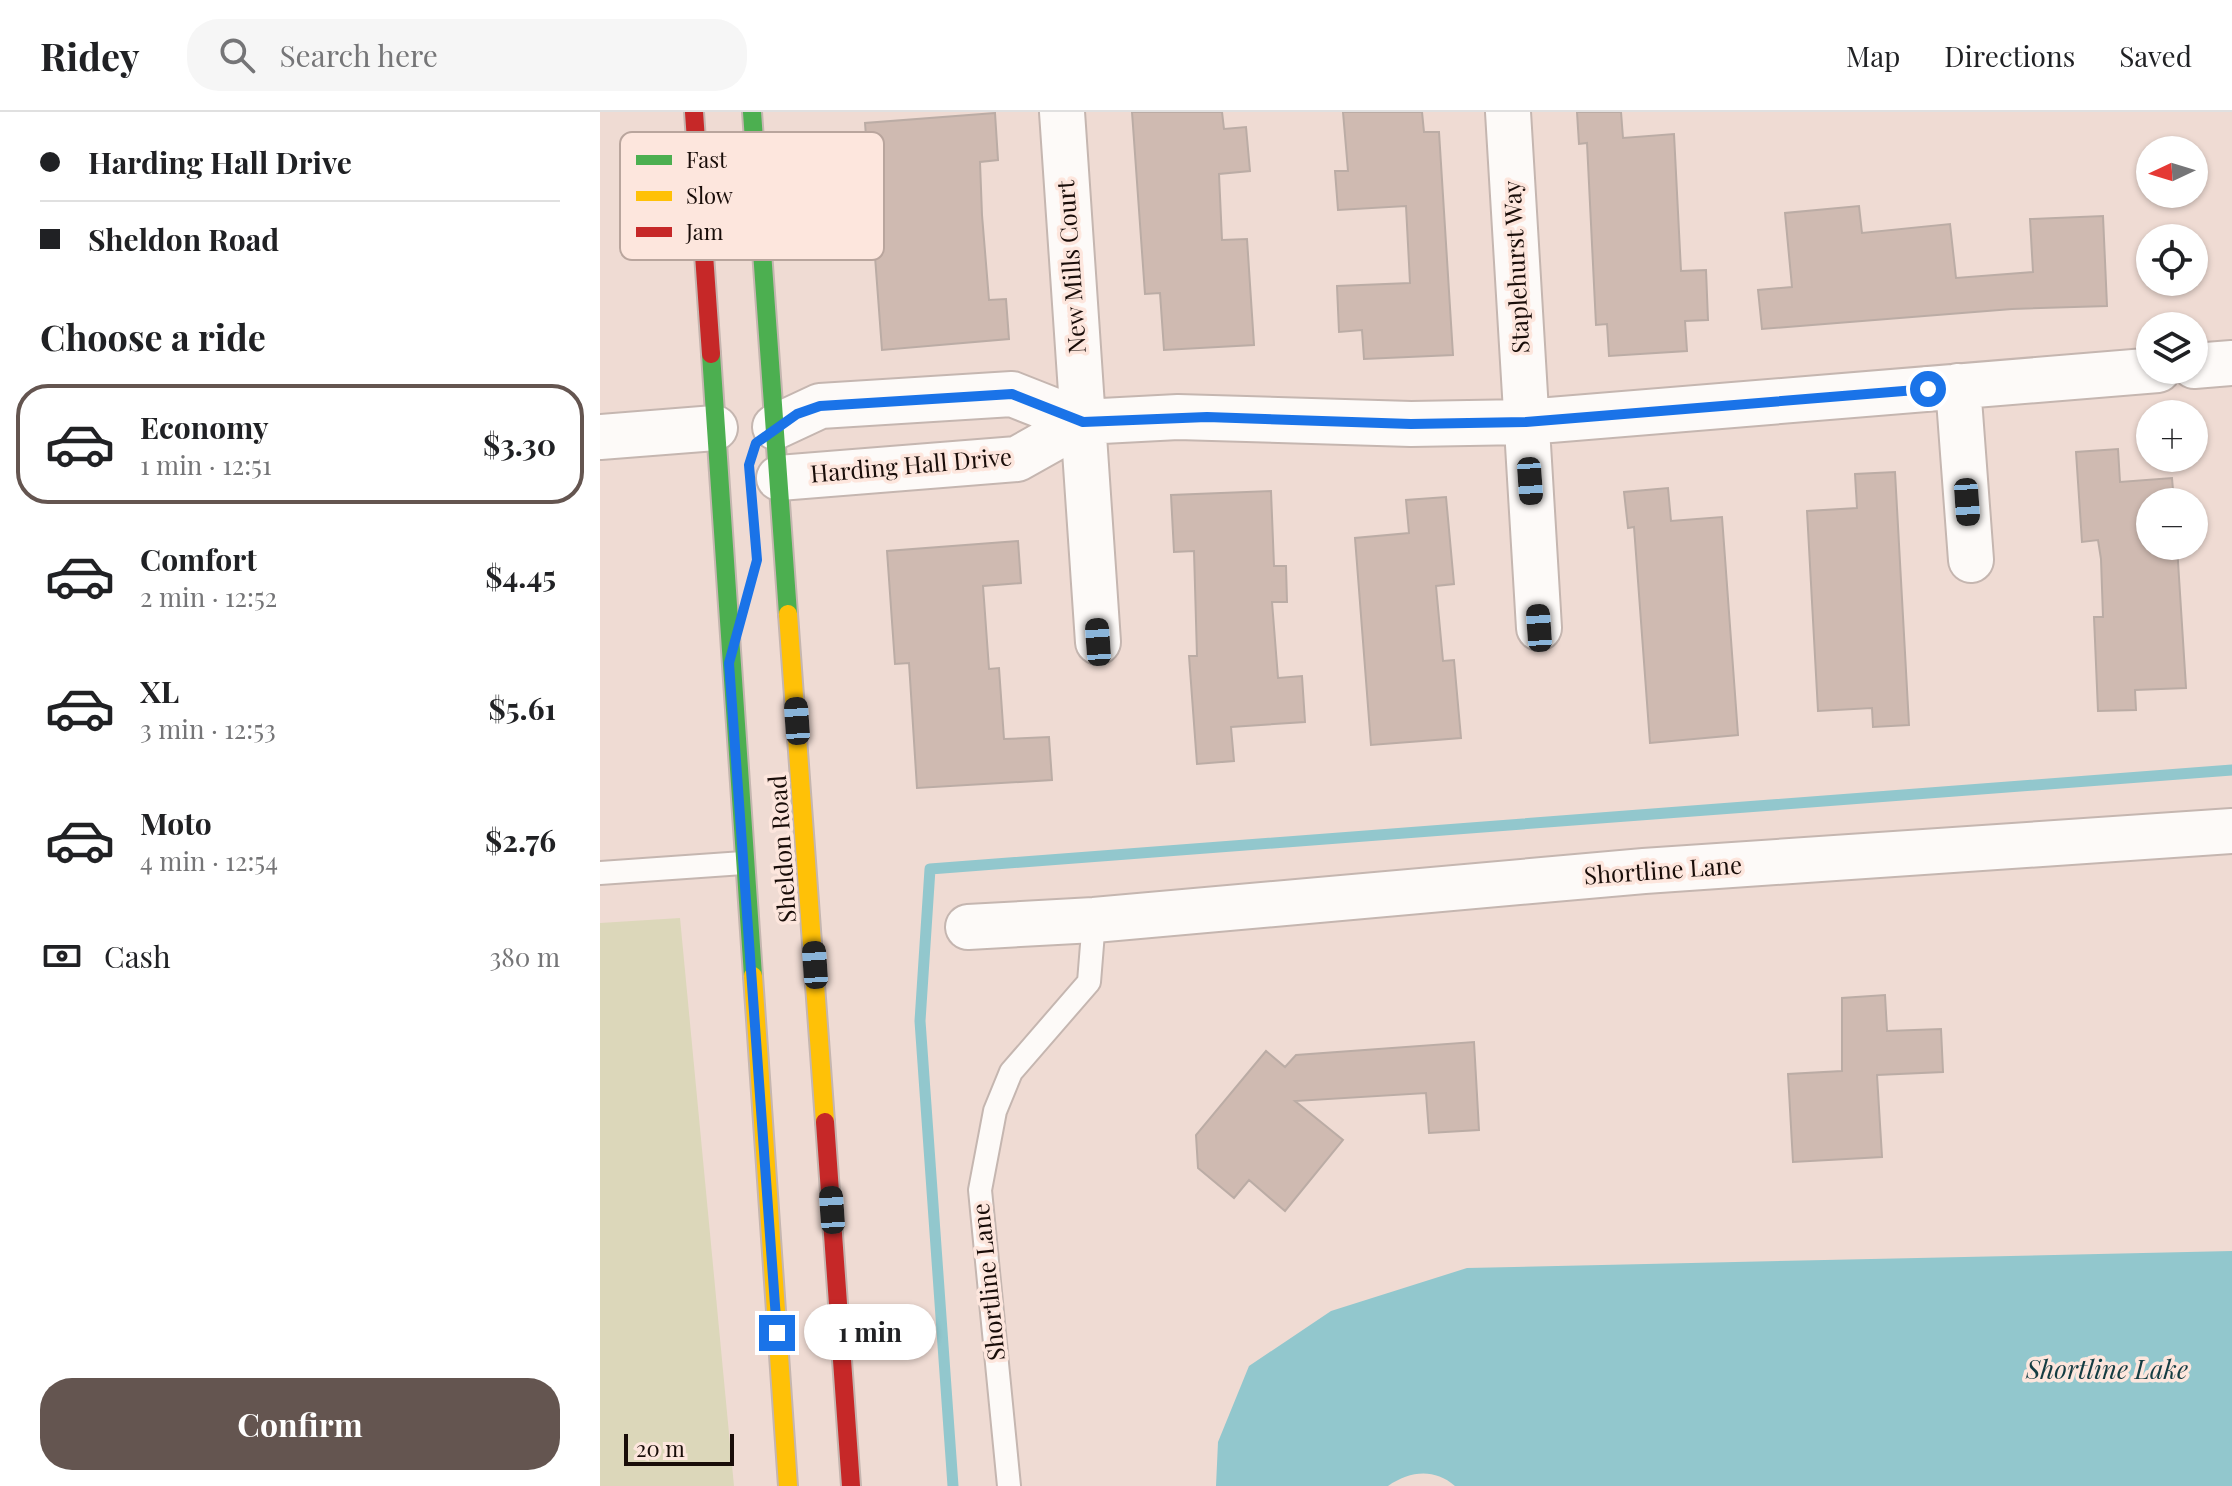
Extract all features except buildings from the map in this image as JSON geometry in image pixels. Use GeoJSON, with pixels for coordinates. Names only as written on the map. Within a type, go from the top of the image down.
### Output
{"type":"FeatureCollection","features":[{"type":"Feature","properties":{"kind":"main road","name":"Sheldon Road"},"geometry":{"type":"LineString","coordinates":[[694,112],[698,132]]}},
{"type":"Feature","properties":{"kind":"main road","name":"Sheldon Road"},"geometry":{"type":"LineString","coordinates":[[752,112],[753,132]]}},
{"type":"Feature","properties":{"kind":"main road","name":"Sheldon Road"},"geometry":{"type":"LineString","coordinates":[[720,260],[752,439],[851,1486]]}},
{"type":"Feature","properties":{"kind":"main road"},"geometry":{"type":"LineString","coordinates":[[744,277],[747,260]]}},
{"type":"Feature","properties":{"kind":"main road","name":"Sheldon Road"},"geometry":{"type":"LineString","coordinates":[[757,260],[752,439],[729,663],[788,1486]]}},
{"type":"Feature","properties":{"kind":"main road"},"geometry":{"type":"LineString","coordinates":[[729,663],[745,604]]}},
{"type":"Feature","properties":{"kind":"street","name":"New Mills Court"},"geometry":{"type":"LineString","coordinates":[[1062,112],[1098,642]]}},
{"type":"Feature","properties":{"kind":"street","name":"Staplehurst Way"},"geometry":{"type":"LineString","coordinates":[[1508,112],[1539,628]]}},
{"type":"Feature","properties":{"kind":"street"},"geometry":{"type":"LineString","coordinates":[[2208,365],[2232,363]]}},
{"type":"Feature","properties":{"kind":"street","name":"Harding Hall Drive"},"geometry":{"type":"LineString","coordinates":[[752,439],[820,406],[1012,394],[1083,422],[1178,417],[1411,424],[1526,422],[2136,372]]}},
{"type":"Feature","properties":{"kind":"street"},"geometry":{"type":"LineString","coordinates":[[1958,386],[1971,560]]}},
{"type":"Feature","properties":{"kind":"street","name":"Harding Hall Drive"},"geometry":{"type":"LineString","coordinates":[[752,439],[1017,459],[1083,422]]}},
{"type":"Feature","properties":{"kind":"street"},"geometry":{"type":"LineString","coordinates":[[600,437],[752,439]]}},
{"type":"Feature","properties":{"kind":"street","name":"Shortline Lane"},"geometry":{"type":"LineString","coordinates":[[968,927],[1094,920],[1659,870],[2232,831]]}},
{"type":"Feature","properties":{"kind":"lane"},"geometry":{"type":"LineString","coordinates":[[600,873],[743,863]]}},
{"type":"Feature","properties":{"kind":"lane","name":"Shortline Lane"},"geometry":{"type":"LineString","coordinates":[[1009,1486],[980,1190],[995,1111],[1011,1072],[1089,982],[1094,920]]}},
{"type":"Feature","properties":{"kind":"shaded area"},"geometry":{"type":"Polygon","coordinates":[[[680,918],[734,1486],[600,1486],[600,923],[680,918]]]}},
{"type":"Feature","properties":{"kind":"water","name":"Shortline Lake"},"geometry":{"type":"Polygon","coordinates":[[[2232,1251],[2232,1486],[1455,1486],[1439,1476],[1422,1474],[1405,1477],[1388,1486],[1216,1486],[1218,1442],[1249,1366],[1331,1311],[1467,1268],[2232,1251]]]}},
{"type":"Feature","properties":{"kind":"waterway"},"geometry":{"type":"LineString","coordinates":[[953,1486],[920,1021],[930,869],[2232,770]]}},
{"type":"Feature","properties":{"kind":"traffic: fast"},"geometry":{"type":"LineString","coordinates":[[752,112],[753,132]]}},
{"type":"Feature","properties":{"kind":"traffic: fast"},"geometry":{"type":"LineString","coordinates":[[763,260],[788,614]]}},
{"type":"Feature","properties":{"kind":"traffic: fast"},"geometry":{"type":"LineString","coordinates":[[711,354],[753,976]]}},
{"type":"Feature","properties":{"kind":"traffic: slow"},"geometry":{"type":"LineString","coordinates":[[788,614],[825,1122]]}},
{"type":"Feature","properties":{"kind":"traffic: slow"},"geometry":{"type":"LineString","coordinates":[[753,976],[788,1486]]}},
{"type":"Feature","properties":{"kind":"traffic: jam"},"geometry":{"type":"LineString","coordinates":[[694,112],[695,132]]}},
{"type":"Feature","properties":{"kind":"traffic: jam"},"geometry":{"type":"LineString","coordinates":[[704,260],[711,354]]}},
{"type":"Feature","properties":{"kind":"traffic: jam"},"geometry":{"type":"LineString","coordinates":[[825,1122],[851,1486]]}},
{"type":"Feature","properties":{"kind":"route"},"geometry":{"type":"LineString","coordinates":[[777,1333],[729,663],[757,560],[749,465],[756,443],[775,427],[797,414],[820,406],[1012,394],[1083,422],[1207,417],[1411,424],[1526,422],[1928,389]]}}]}
